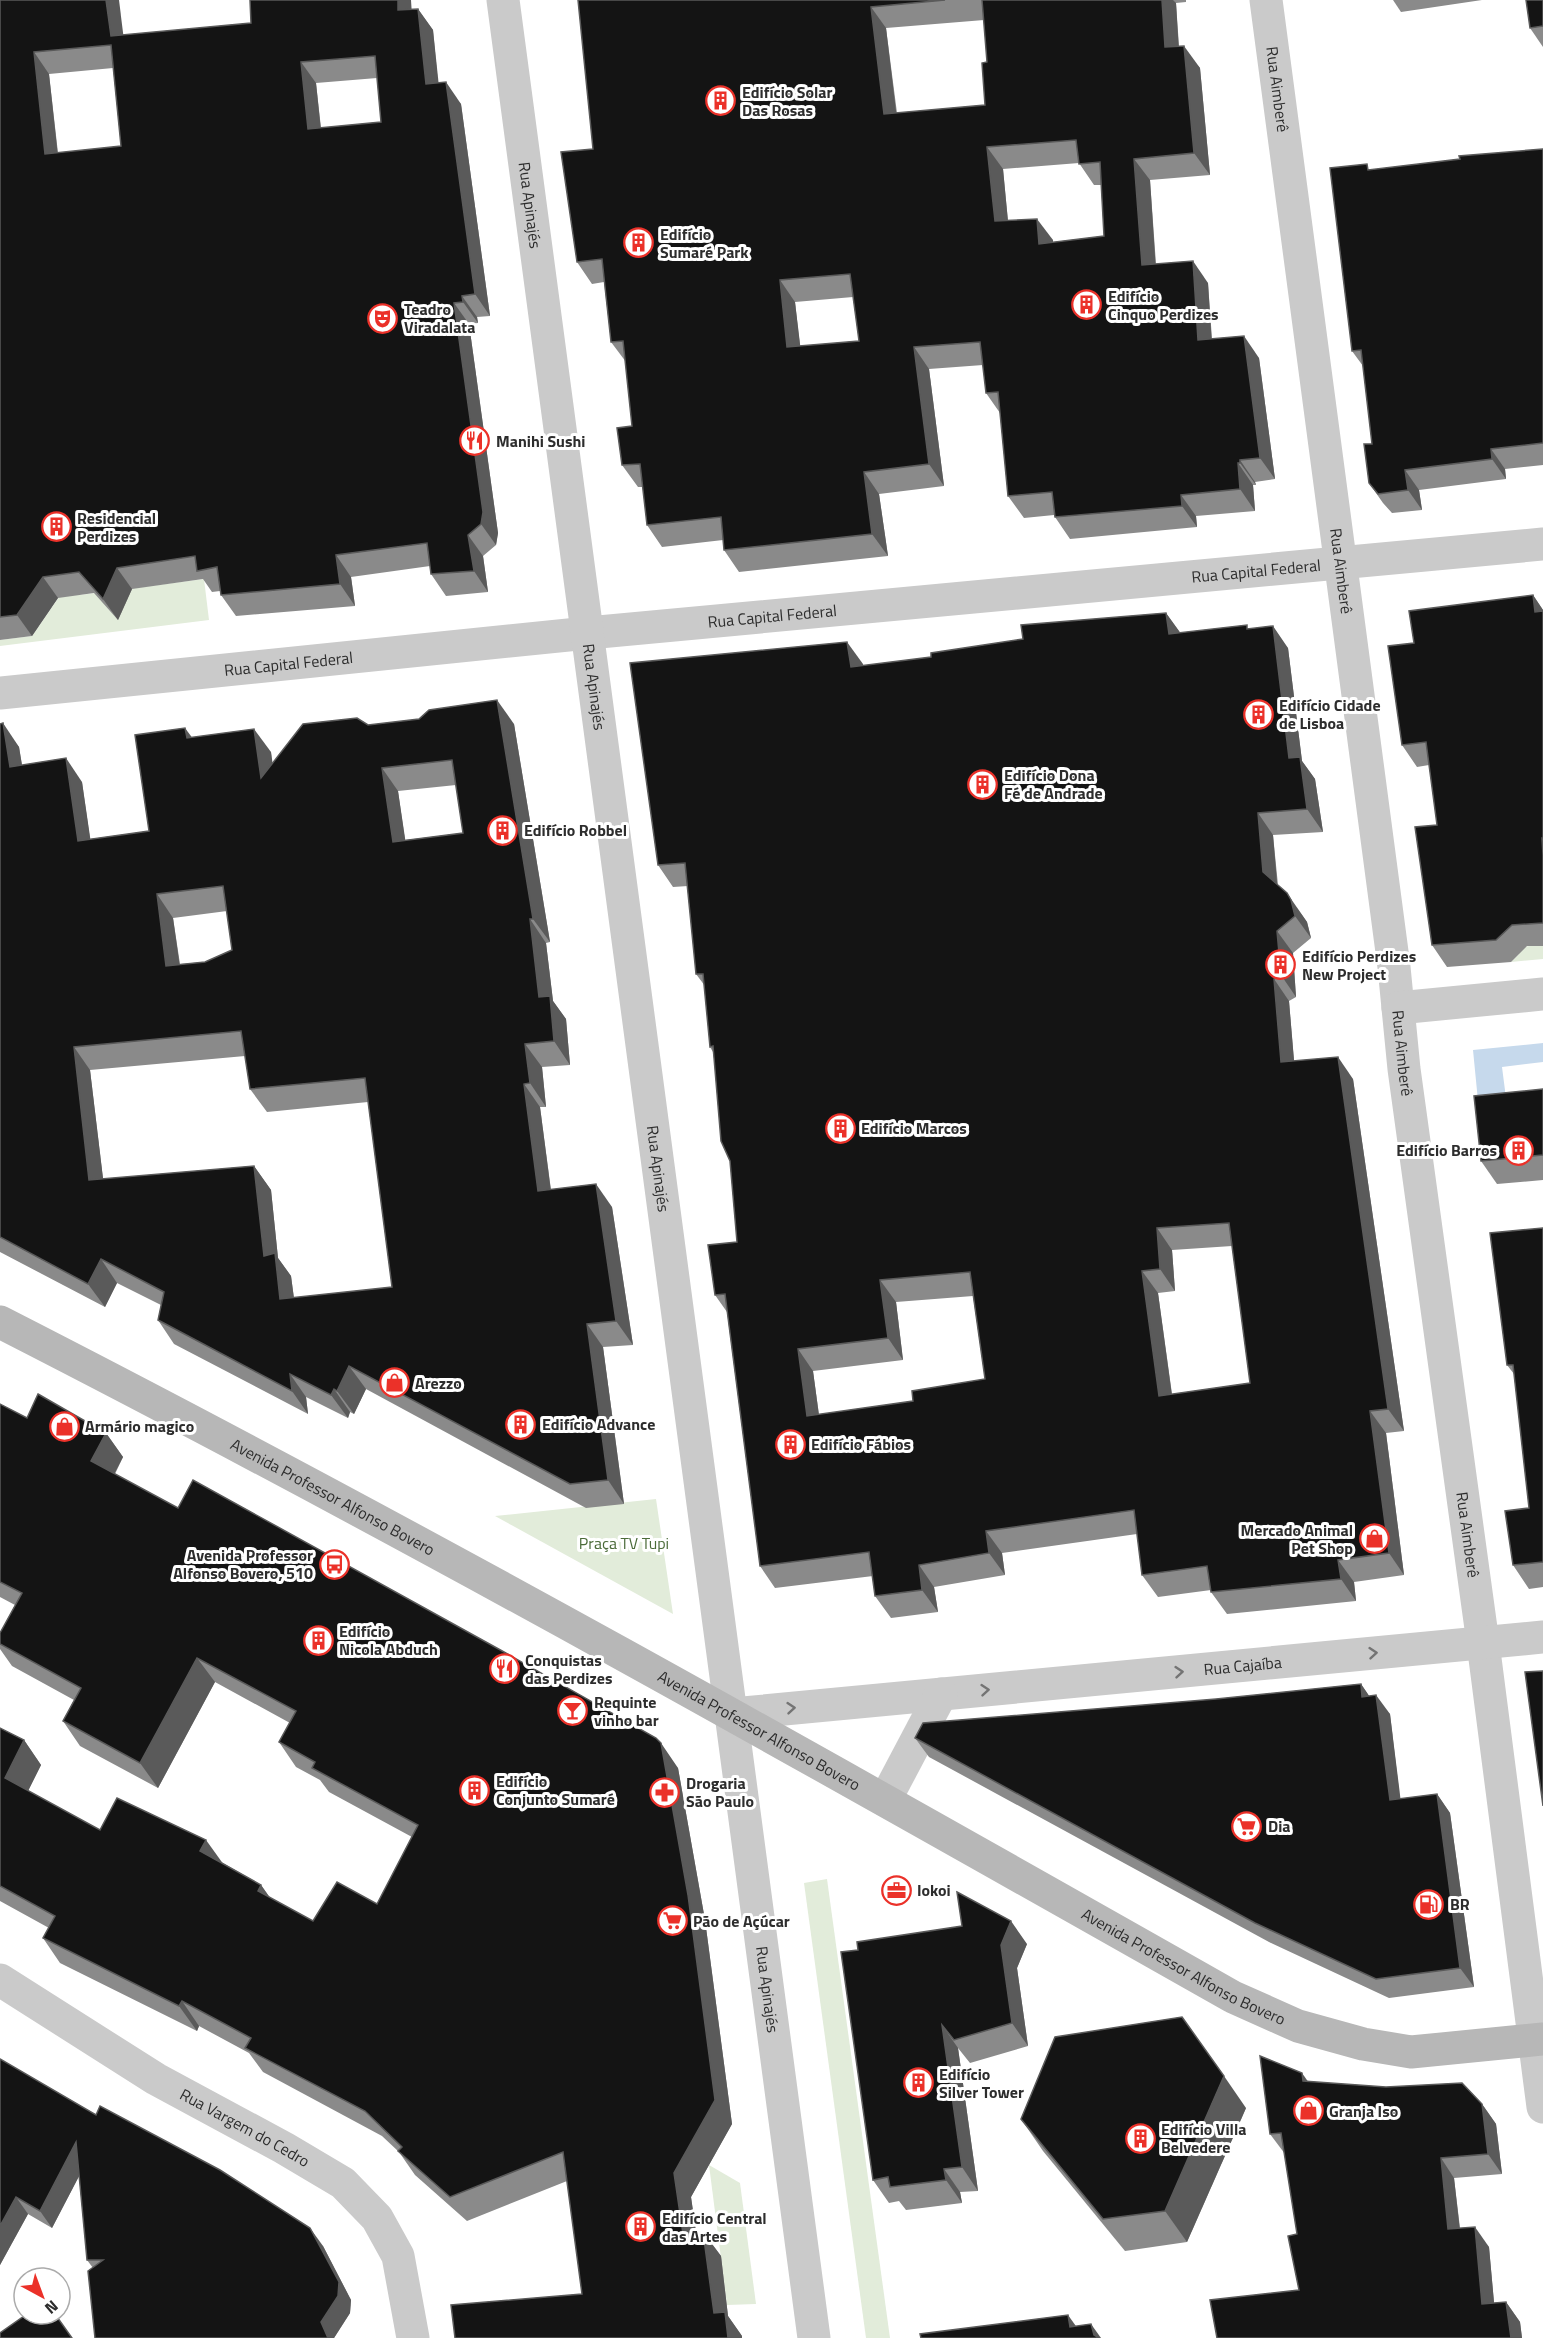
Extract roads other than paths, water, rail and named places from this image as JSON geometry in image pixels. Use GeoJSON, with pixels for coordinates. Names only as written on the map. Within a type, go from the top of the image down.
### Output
{"type":"FeatureCollection","features":[{"type":"Feature","properties":{"kind":"main road","name":"Avenida Professor Alfonso Bovero"},"geometry":{"type":"LineString","coordinates":[[0,1322],[188,1418],[368,1514],[732,1714],[1233,1997],[1298,2026],[1363,2044],[1411,2052],[1539,2039]]}},
{"type":"Feature","properties":{"kind":"street","name":"Rua Apinajés"},"geometry":{"type":"LineString","coordinates":[[503,0],[814,2338]]}},
{"type":"Feature","properties":{"kind":"street","name":"Rua Aimberê"},"geometry":{"type":"LineString","coordinates":[[1266,0],[1398,1008],[1404,1069],[1539,2039],[1543,2107]]}},
{"type":"Feature","properties":{"kind":"street","name":"Rua Capital Federal"},"geometry":{"type":"LineString","coordinates":[[0,693],[588,633],[1543,544]]}},
{"type":"Feature","properties":{"kind":"street"},"geometry":{"type":"LineString","coordinates":[[1398,1008],[1543,994]]}},
{"type":"Feature","properties":{"kind":"street","name":"Rua Cajaíba"},"geometry":{"type":"LineString","coordinates":[[732,1714],[1543,1637]]}},
{"type":"Feature","properties":{"kind":"street"},"geometry":{"type":"LineString","coordinates":[[885,1800],[941,1694]]}},
{"type":"Feature","properties":{"kind":"street","name":"Rua Vargem do Cedro"},"geometry":{"type":"LineString","coordinates":[[0,1980],[156,2079],[284,2148],[343,2183],[377,2218],[398,2256],[413,2338]]}},
{"type":"Feature","properties":{"kind":"water"},"geometry":{"type":"Polygon","coordinates":[[[1543,1043],[1543,1062],[1502,1067],[1506,1098],[1478,1101],[1473,1050],[1543,1043]]]}},
{"type":"Feature","properties":{"kind":"place","name":"Edifício Solar Das Rosas"},"geometry":{"type":"Point","coordinates":[721,101]}},
{"type":"Feature","properties":{"kind":"place","name":"Edifício Sumaré Park"},"geometry":{"type":"Point","coordinates":[639,243]}},
{"type":"Feature","properties":{"kind":"place","name":"Edifício Cinquo Perdizes"},"geometry":{"type":"Point","coordinates":[1087,305]}},
{"type":"Feature","properties":{"kind":"place","name":"Teadro Viradalata"},"geometry":{"type":"Point","coordinates":[383,318]}},
{"type":"Feature","properties":{"kind":"place","name":"Manihi Sushi"},"geometry":{"type":"Point","coordinates":[475,441]}},
{"type":"Feature","properties":{"kind":"place","name":"Residencial Perdizes"},"geometry":{"type":"Point","coordinates":[56,527]}},
{"type":"Feature","properties":{"kind":"place","name":"Edifício Cidade de Lisboa"},"geometry":{"type":"Point","coordinates":[1258,714]}},
{"type":"Feature","properties":{"kind":"place","name":"Edifício Dona Fé de Andrade"},"geometry":{"type":"Point","coordinates":[983,784]}},
{"type":"Feature","properties":{"kind":"place","name":"Edifício Robbel"},"geometry":{"type":"Point","coordinates":[503,830]}},
{"type":"Feature","properties":{"kind":"place","name":"Edifício Perdizes New Project"},"geometry":{"type":"Point","coordinates":[1281,965]}},
{"type":"Feature","properties":{"kind":"place","name":"Edifício Marcos"},"geometry":{"type":"Point","coordinates":[840,1128]}},
{"type":"Feature","properties":{"kind":"place","name":"Edifício Barros"},"geometry":{"type":"Point","coordinates":[1518,1150]}},
{"type":"Feature","properties":{"kind":"place","name":"Arezzo"},"geometry":{"type":"Point","coordinates":[394,1383]}},
{"type":"Feature","properties":{"kind":"place","name":"Edifício Advance"},"geometry":{"type":"Point","coordinates":[521,1424]}},
{"type":"Feature","properties":{"kind":"place","name":"Armário magico"},"geometry":{"type":"Point","coordinates":[64,1426]}},
{"type":"Feature","properties":{"kind":"place","name":"Edifício Fábios"},"geometry":{"type":"Point","coordinates":[790,1444]}},
{"type":"Feature","properties":{"kind":"place","name":"Mercado Animal Pet Shop"},"geometry":{"type":"Point","coordinates":[1374,1539]}},
{"type":"Feature","properties":{"kind":"place","name":"Avenida Professor Alfonso Bovero, 510"},"geometry":{"type":"Point","coordinates":[334,1564]}},
{"type":"Feature","properties":{"kind":"place","name":"Edifício Nicola Abduch"},"geometry":{"type":"Point","coordinates":[318,1640]}},
{"type":"Feature","properties":{"kind":"place","name":"Conquistas das Perdizes"},"geometry":{"type":"Point","coordinates":[504,1669]}},
{"type":"Feature","properties":{"kind":"place","name":"Requinte vinho bar"},"geometry":{"type":"Point","coordinates":[573,1711]}},
{"type":"Feature","properties":{"kind":"place","name":"Edifício Conjunto Sumaré"},"geometry":{"type":"Point","coordinates":[475,1790]}},
{"type":"Feature","properties":{"kind":"place","name":"Drogaria São Paulo"},"geometry":{"type":"Point","coordinates":[665,1792]}},
{"type":"Feature","properties":{"kind":"place","name":"Dia"},"geometry":{"type":"Point","coordinates":[1247,1826]}},
{"type":"Feature","properties":{"kind":"place","name":"Iokoi"},"geometry":{"type":"Point","coordinates":[896,1890]}},
{"type":"Feature","properties":{"kind":"place","name":"BR"},"geometry":{"type":"Point","coordinates":[1429,1904]}},
{"type":"Feature","properties":{"kind":"place","name":"Pão de Açúcar"},"geometry":{"type":"Point","coordinates":[672,1921]}},
{"type":"Feature","properties":{"kind":"place","name":"Edifício Silver Tower"},"geometry":{"type":"Point","coordinates":[918,2083]}},
{"type":"Feature","properties":{"kind":"place","name":"Granja Iso"},"geometry":{"type":"Point","coordinates":[1308,2111]}},
{"type":"Feature","properties":{"kind":"place","name":"Edifício Villa Belvedere"},"geometry":{"type":"Point","coordinates":[1140,2138]}},
{"type":"Feature","properties":{"kind":"place","name":"Edifício Central das Artes"},"geometry":{"type":"Point","coordinates":[641,2227]}},
{"type":"Feature","properties":{"kind":"park label","name":"Praça TV Tupi"},"geometry":{"type":"Point","coordinates":[624,1543]}}]}
